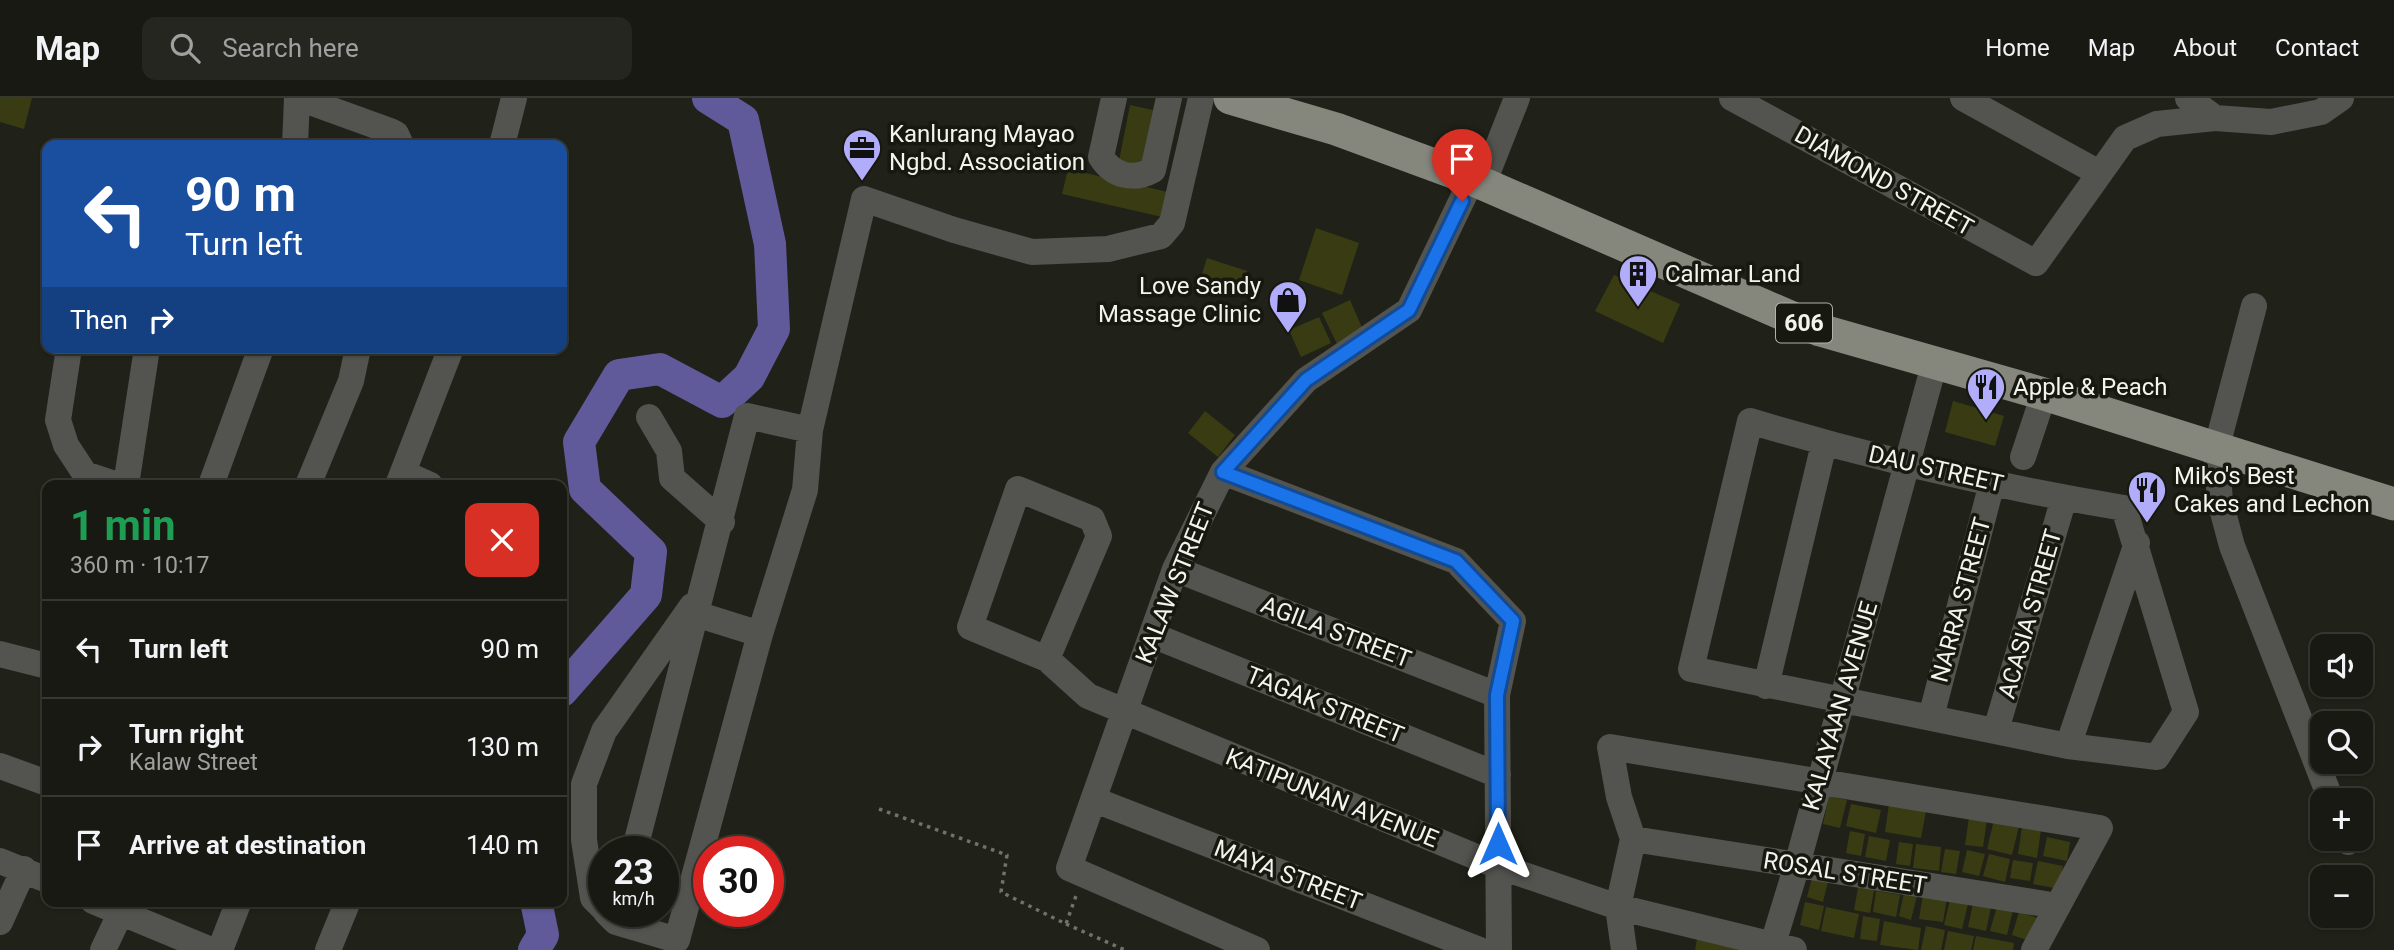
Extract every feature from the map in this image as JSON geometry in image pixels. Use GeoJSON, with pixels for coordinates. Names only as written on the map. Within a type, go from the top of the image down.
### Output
{"type":"FeatureCollection","features":[{"type":"Feature","properties":{"kind":"main road","name":"606"},"geometry":{"type":"LineString","coordinates":[[1230,98],[1336,129],[1478,182],[1820,330],[1934,365],[2045,394],[2394,505]]}},
{"type":"Feature","properties":{"kind":"street"},"geometry":{"type":"LineString","coordinates":[[295,140],[298,98],[390,131],[396,134],[399,140]]}},
{"type":"Feature","properties":{"kind":"street"},"geometry":{"type":"LineString","coordinates":[[503,140],[514,98]]}},
{"type":"Feature","properties":{"kind":"street"},"geometry":{"type":"LineString","coordinates":[[1114,98],[1101,157],[1111,169],[1133,176],[1153,170],[1169,98]]}},
{"type":"Feature","properties":{"kind":"street"},"geometry":{"type":"LineString","coordinates":[[644,927],[677,940],[760,634],[805,490],[810,430],[864,199],[954,230],[1032,252],[1108,249],[1161,236],[1172,223],[1201,98]]}},
{"type":"Feature","properties":{"kind":"street","name":"KALAW STREET"},"geometry":{"type":"LineString","coordinates":[[1076,871],[1123,712],[1175,569],[1223,472],[1306,380],[1409,310],[1478,182],[1517,98]]}},
{"type":"Feature","properties":{"kind":"street","name":"DIAMOND STREET"},"geometry":{"type":"LineString","coordinates":[[1732,98],[2036,263],[2099,173]]}},
{"type":"Feature","properties":{"kind":"street"},"geometry":{"type":"LineString","coordinates":[[1963,98],[2099,173],[2125,138],[2157,124],[2215,118],[2271,122],[2321,111],[2341,98]]}},
{"type":"Feature","properties":{"kind":"street"},"geometry":{"type":"LineString","coordinates":[[2188,98],[2215,118]]}},
{"type":"Feature","properties":{"kind":"street"},"geometry":{"type":"LineString","coordinates":[[2254,306],[2216,450],[2220,500],[2232,546],[2326,788]]}},
{"type":"Feature","properties":{"kind":"street"},"geometry":{"type":"LineString","coordinates":[[68,354],[58,420],[66,445],[85,474],[103,480]]}},
{"type":"Feature","properties":{"kind":"street"},"geometry":{"type":"LineString","coordinates":[[127,480],[146,354]]}},
{"type":"Feature","properties":{"kind":"street"},"geometry":{"type":"LineString","coordinates":[[213,480],[259,354]]}},
{"type":"Feature","properties":{"kind":"street"},"geometry":{"type":"LineString","coordinates":[[310,480],[351,380],[357,354]]}},
{"type":"Feature","properties":{"kind":"street"},"geometry":{"type":"LineString","coordinates":[[400,479],[449,354]]}},
{"type":"Feature","properties":{"kind":"street","name":"KALAYAAN AVENUE"},"geometry":{"type":"LineString","coordinates":[[1779,949],[1818,780],[1934,365]]}},
{"type":"Feature","properties":{"kind":"street"},"geometry":{"type":"LineString","coordinates":[[2023,457],[2045,394]]}},
{"type":"Feature","properties":{"kind":"street"},"geometry":{"type":"LineString","coordinates":[[638,836],[722,522],[747,416],[810,430]]}},
{"type":"Feature","properties":{"kind":"street"},"geometry":{"type":"LineString","coordinates":[[649,417],[669,452],[672,478],[722,522]]}},
{"type":"Feature","properties":{"kind":"street","name":"DAU STREET"},"geometry":{"type":"LineString","coordinates":[[1766,686],[1691,669],[1750,421],[1824,444],[2064,498],[2124,508],[2137,543]]}},
{"type":"Feature","properties":{"kind":"street"},"geometry":{"type":"LineString","coordinates":[[1824,444],[1766,686],[2068,746],[2157,757],[2186,712],[2137,543]]}},
{"type":"Feature","properties":{"kind":"street"},"geometry":{"type":"LineString","coordinates":[[1223,472],[1456,561],[1513,621],[1497,695],[1499,950]]}},
{"type":"Feature","properties":{"kind":"street","name":"NARRA STREET"},"geometry":{"type":"LineString","coordinates":[[1931,717],[1992,482]]}},
{"type":"Feature","properties":{"kind":"street","name":"KATIPUNAN AVENUE"},"geometry":{"type":"LineString","coordinates":[[1047,659],[1099,536],[1092,519],[1018,489],[970,627],[1047,659],[1088,696],[1123,712],[1498,866],[1618,907],[1779,949]]}},
{"type":"Feature","properties":{"kind":"street","name":"ACASIA STREET"},"geometry":{"type":"LineString","coordinates":[[1996,730],[2064,498]]}},
{"type":"Feature","properties":{"kind":"street"},"geometry":{"type":"LineString","coordinates":[[2068,746],[2137,543]]}},
{"type":"Feature","properties":{"kind":"street","name":"AGILA STREET"},"geometry":{"type":"LineString","coordinates":[[1175,569],[1497,695]]}},
{"type":"Feature","properties":{"kind":"street"},"geometry":{"type":"LineString","coordinates":[[700,602],[760,634]]}},
{"type":"Feature","properties":{"kind":"street"},"geometry":{"type":"LineString","coordinates":[[588,866],[584,840],[584,784],[604,731],[700,602]]}},
{"type":"Feature","properties":{"kind":"street","name":"TAGAK STREET"},"geometry":{"type":"LineString","coordinates":[[1152,635],[1498,775]]}},
{"type":"Feature","properties":{"kind":"street"},"geometry":{"type":"LineString","coordinates":[[0,654],[42,665]]}},
{"type":"Feature","properties":{"kind":"street"},"geometry":{"type":"LineString","coordinates":[[1624,950],[1618,907],[1633,839],[1619,797],[1610,747],[2099,828],[2034,950]]}},
{"type":"Feature","properties":{"kind":"street"},"geometry":{"type":"LineString","coordinates":[[0,766],[42,781]]}},
{"type":"Feature","properties":{"kind":"street","name":"MAYA STREET"},"geometry":{"type":"LineString","coordinates":[[1095,800],[1480,950]]}},
{"type":"Feature","properties":{"kind":"street","name":"ROSAL STREET"},"geometry":{"type":"LineString","coordinates":[[1633,839],[2058,906]]}},
{"type":"Feature","properties":{"kind":"street"},"geometry":{"type":"LineString","coordinates":[[0,922],[24,870]]}},
{"type":"Feature","properties":{"kind":"street"},"geometry":{"type":"LineString","coordinates":[[1076,871],[1257,950]]}},
{"type":"Feature","properties":{"kind":"street"},"geometry":{"type":"LineString","coordinates":[[105,907],[211,950]]}},
{"type":"Feature","properties":{"kind":"street"},"geometry":{"type":"LineString","coordinates":[[220,950],[237,907]]}},
{"type":"Feature","properties":{"kind":"street"},"geometry":{"type":"LineString","coordinates":[[328,950],[346,907]]}},
{"type":"Feature","properties":{"kind":"street"},"geometry":{"type":"LineString","coordinates":[[103,950],[120,914]]}},
{"type":"Feature","properties":{"kind":"path"},"geometry":{"type":"LineString","coordinates":[[879,809],[1007,855],[1001,892],[1125,950]]}},
{"type":"Feature","properties":{"kind":"path"},"geometry":{"type":"LineString","coordinates":[[1066,924],[1076,871]]}},
{"type":"Feature","properties":{"kind":"building"},"geometry":{"type":"Polygon","coordinates":[[[0,98],[32,98],[24,129],[0,122],[0,98]]]}},
{"type":"Feature","properties":{"kind":"building"},"geometry":{"type":"Polygon","coordinates":[[[1130,105],[1153,110],[1141,170],[1118,166],[1130,105]]]}},
{"type":"Feature","properties":{"kind":"building"},"geometry":{"type":"Polygon","coordinates":[[[1068,169],[1168,192],[1162,217],[1062,194],[1068,169]]]}},
{"type":"Feature","properties":{"kind":"building"},"geometry":{"type":"Polygon","coordinates":[[[1316,228],[1359,243],[1342,295],[1299,280],[1316,228]]]}},
{"type":"Feature","properties":{"kind":"building"},"geometry":{"type":"Polygon","coordinates":[[[1207,258],[1247,271],[1240,290],[1201,277],[1207,258]]]}},
{"type":"Feature","properties":{"kind":"building","name":"Calmar Land"},"geometry":{"type":"Polygon","coordinates":[[[1614,275],[1680,304],[1663,343],[1595,311],[1614,275]]]}},
{"type":"Feature","properties":{"kind":"building"},"geometry":{"type":"Polygon","coordinates":[[[1350,300],[1364,332],[1337,344],[1322,313],[1350,300]]]}},
{"type":"Feature","properties":{"kind":"building"},"geometry":{"type":"Polygon","coordinates":[[[1319,317],[1331,343],[1301,357],[1289,330],[1319,317]]]}},
{"type":"Feature","properties":{"kind":"building"},"geometry":{"type":"Polygon","coordinates":[[[1953,401],[2004,416],[1995,446],[1945,432],[1953,401]]]}},
{"type":"Feature","properties":{"kind":"building"},"geometry":{"type":"Polygon","coordinates":[[[1205,411],[1235,435],[1218,457],[1188,433],[1205,411]]]}},
{"type":"Feature","properties":{"kind":"building"},"geometry":{"type":"Polygon","coordinates":[[[1829,796],[1847,800],[1840,828],[1823,824],[1829,796]]]}},
{"type":"Feature","properties":{"kind":"building"},"geometry":{"type":"Polygon","coordinates":[[[1851,804],[1881,810],[1876,833],[1846,826],[1851,804]]]}},
{"type":"Feature","properties":{"kind":"building"},"geometry":{"type":"Polygon","coordinates":[[[1889,804],[1926,811],[1921,838],[1885,832],[1889,804]]]}},
{"type":"Feature","properties":{"kind":"building"},"geometry":{"type":"Polygon","coordinates":[[[1969,817],[1987,819],[1983,847],[1965,845],[1969,817]]]}},
{"type":"Feature","properties":{"kind":"building"},"geometry":{"type":"Polygon","coordinates":[[[1994,820],[2019,826],[2012,855],[1987,849],[1994,820]]]}},
{"type":"Feature","properties":{"kind":"building"},"geometry":{"type":"Polygon","coordinates":[[[2022,827],[2041,830],[2037,858],[2018,854],[2022,827]]]}},
{"type":"Feature","properties":{"kind":"building"},"geometry":{"type":"Polygon","coordinates":[[[1850,831],[1865,834],[1861,856],[1846,853],[1850,831]]]}},
{"type":"Feature","properties":{"kind":"building"},"geometry":{"type":"Polygon","coordinates":[[[1869,836],[1890,840],[1886,861],[1865,857],[1869,836]]]}},
{"type":"Feature","properties":{"kind":"building"},"geometry":{"type":"Polygon","coordinates":[[[2047,837],[2070,842],[2067,861],[2043,856],[2047,837]]]}},
{"type":"Feature","properties":{"kind":"building"},"geometry":{"type":"Polygon","coordinates":[[[1899,842],[1913,844],[1910,866],[1896,864],[1899,842]]]}},
{"type":"Feature","properties":{"kind":"building"},"geometry":{"type":"Polygon","coordinates":[[[1916,844],[1941,847],[1939,871],[1913,868],[1916,844]]]}},
{"type":"Feature","properties":{"kind":"building"},"geometry":{"type":"Polygon","coordinates":[[[1945,849],[1960,851],[1956,874],[1941,872],[1945,849]]]}},
{"type":"Feature","properties":{"kind":"building"},"geometry":{"type":"Polygon","coordinates":[[[1967,850],[1985,854],[1979,876],[1962,872],[1967,850]]]}},
{"type":"Feature","properties":{"kind":"building"},"geometry":{"type":"Polygon","coordinates":[[[1989,854],[2010,859],[2005,882],[1983,876],[1989,854]]]}},
{"type":"Feature","properties":{"kind":"building"},"geometry":{"type":"Polygon","coordinates":[[[2013,860],[2033,863],[2030,881],[2010,878],[2013,860]]]}},
{"type":"Feature","properties":{"kind":"building"},"geometry":{"type":"Polygon","coordinates":[[[2038,861],[2063,866],[2059,889],[2033,884],[2038,861]]]}},
{"type":"Feature","properties":{"kind":"building"},"geometry":{"type":"Polygon","coordinates":[[[1813,874],[1829,878],[1823,902],[1807,897],[1813,874]]]}},
{"type":"Feature","properties":{"kind":"building"},"geometry":{"type":"Polygon","coordinates":[[[1859,882],[1875,885],[1870,913],[1854,910],[1859,882]]]}},
{"type":"Feature","properties":{"kind":"building"},"geometry":{"type":"Polygon","coordinates":[[[1876,891],[1900,895],[1896,917],[1873,912],[1876,891]]]}},
{"type":"Feature","properties":{"kind":"building"},"geometry":{"type":"Polygon","coordinates":[[[1904,893],[1917,896],[1911,920],[1899,916],[1904,893]]]}},
{"type":"Feature","properties":{"kind":"building"},"geometry":{"type":"Polygon","coordinates":[[[1923,894],[1947,898],[1943,922],[1919,919],[1923,894]]]}},
{"type":"Feature","properties":{"kind":"building"},"geometry":{"type":"Polygon","coordinates":[[[1951,896],[1969,900],[1962,929],[1944,925],[1951,896]]]}},
{"type":"Feature","properties":{"kind":"building"},"geometry":{"type":"Polygon","coordinates":[[[1974,899],[1992,903],[1986,931],[1968,927],[1974,899]]]}},
{"type":"Feature","properties":{"kind":"building"},"geometry":{"type":"Polygon","coordinates":[[[1805,902],[1824,906],[1819,930],[1800,925],[1805,902]]]}},
{"type":"Feature","properties":{"kind":"building"},"geometry":{"type":"Polygon","coordinates":[[[1997,906],[2013,910],[2007,935],[1990,931],[1997,906]]]}},
{"type":"Feature","properties":{"kind":"building"},"geometry":{"type":"Polygon","coordinates":[[[1826,907],[1859,914],[1854,938],[1821,931],[1826,907]]]}},
{"type":"Feature","properties":{"kind":"building"},"geometry":{"type":"Polygon","coordinates":[[[2019,912],[2038,918],[2030,941],[2012,935],[2019,912]]]}},
{"type":"Feature","properties":{"kind":"building"},"geometry":{"type":"Polygon","coordinates":[[[1863,916],[1880,919],[1877,941],[1860,939],[1863,916]]]}},
{"type":"Feature","properties":{"kind":"building"},"geometry":{"type":"Polygon","coordinates":[[[1884,921],[1921,928],[1918,950],[1880,945],[1884,921]]]}},
{"type":"Feature","properties":{"kind":"building"},"geometry":{"type":"Polygon","coordinates":[[[1926,926],[1945,930],[1941,950],[1921,950],[1926,926]]]}},
{"type":"Feature","properties":{"kind":"building"},"geometry":{"type":"Polygon","coordinates":[[[1948,931],[1974,936],[1971,950],[1944,950],[1948,931]]]}},
{"type":"Feature","properties":{"kind":"building"},"geometry":{"type":"Polygon","coordinates":[[[1976,936],[2014,943],[2013,950],[1973,950],[1976,936]]]}},
{"type":"Feature","properties":{"kind":"building"},"geometry":{"type":"Polygon","coordinates":[[[1697,939],[1740,950],[1695,950],[1697,939]]]}},
{"type":"Feature","properties":{"kind":"waterway"},"geometry":{"type":"LineString","coordinates":[[567,685],[646,595],[651,552],[585,489],[579,442],[619,375],[660,369],[722,402],[749,377],[774,329],[770,244],[743,120],[708,98]]}},
{"type":"Feature","properties":{"kind":"waterway"},"geometry":{"type":"LineString","coordinates":[[534,950],[543,935],[537,907]]}},
{"type":"Feature","properties":{"kind":"place","name":"Kanlurang Mayao Ngbd. Association"},"geometry":{"type":"Point","coordinates":[862,182]}},
{"type":"Feature","properties":{"kind":"place","name":"Calmar Land"},"geometry":{"type":"Point","coordinates":[1638,308]}},
{"type":"Feature","properties":{"kind":"place","name":"Love Sandy Massage Clinic"},"geometry":{"type":"Point","coordinates":[1288,334]}},
{"type":"Feature","properties":{"kind":"place","name":"Apple & Peach"},"geometry":{"type":"Point","coordinates":[1986,421]}},
{"type":"Feature","properties":{"kind":"place","name":"Miko's Best Cakes and Lechon"},"geometry":{"type":"Point","coordinates":[2147,524]}},
{"type":"Feature","properties":{"kind":"route"},"geometry":{"type":"LineString","coordinates":[[1462,201],[1409,310],[1306,380],[1223,472],[1456,561],[1513,621],[1497,695],[1498,844]]}}]}
